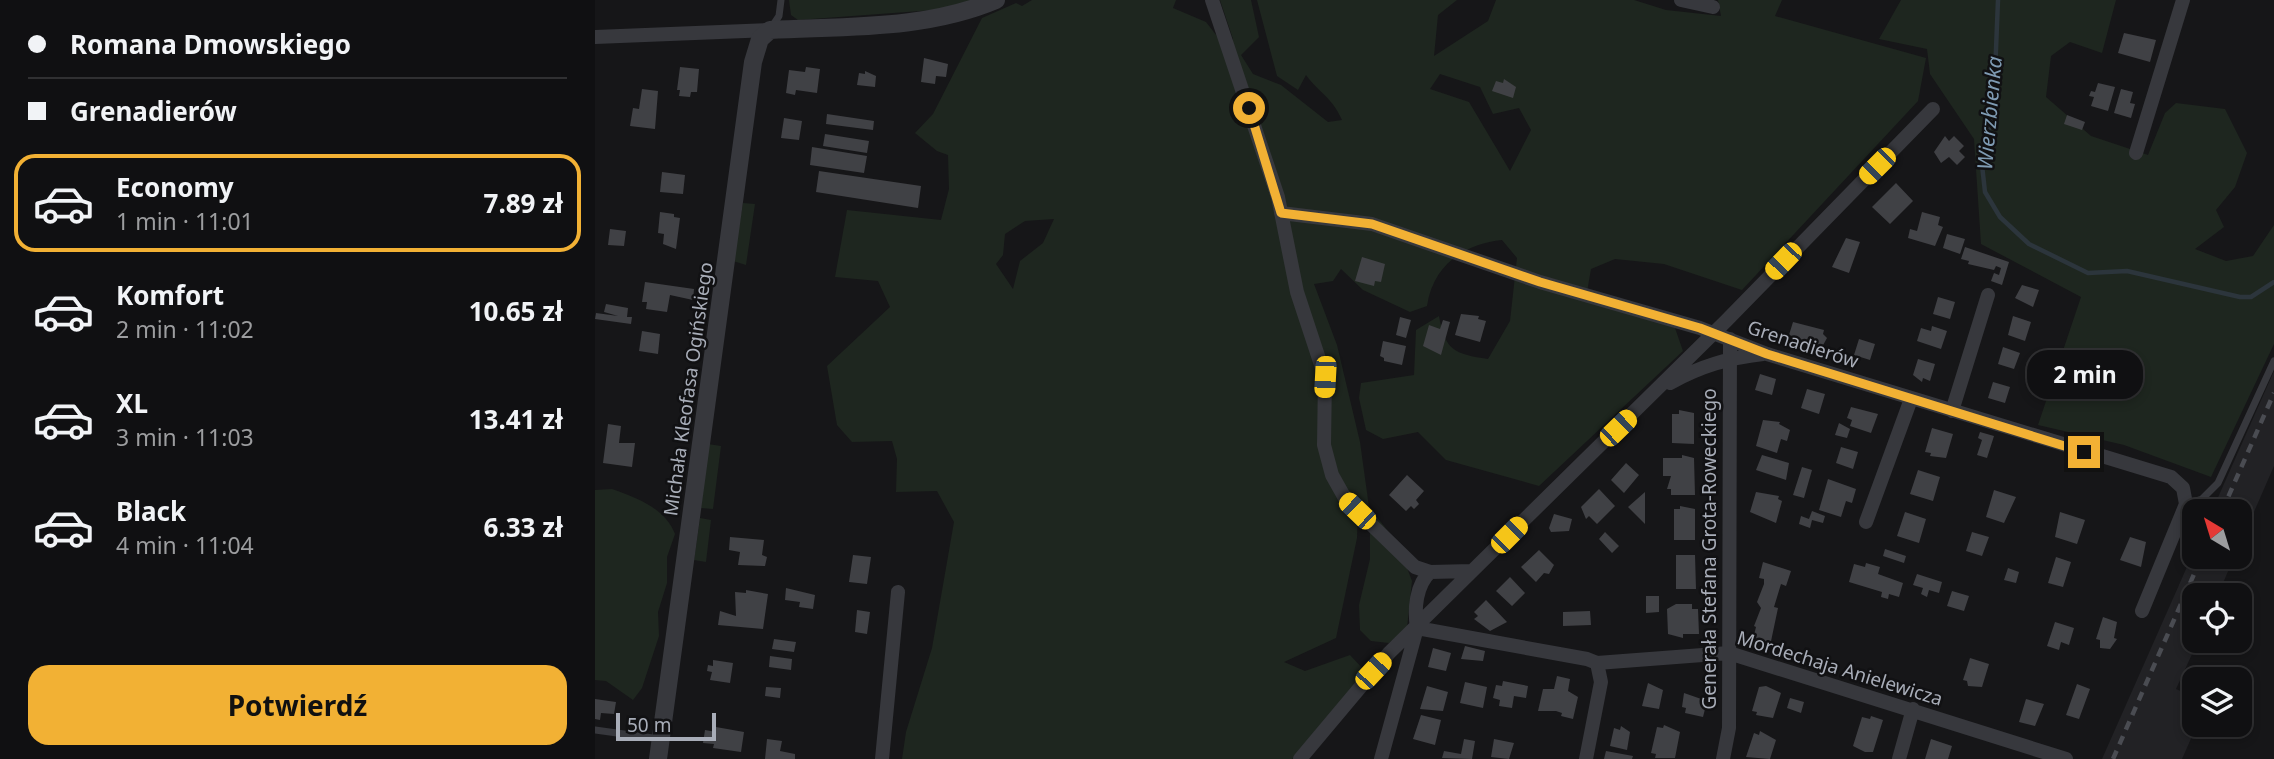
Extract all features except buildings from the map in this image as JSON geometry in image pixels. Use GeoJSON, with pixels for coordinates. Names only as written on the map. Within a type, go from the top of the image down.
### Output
{"type":"FeatureCollection","features":[{"type":"Feature","properties":{"kind":"street"},"geometry":{"type":"LineString","coordinates":[[595,37],[908,23],[945,17],[996,0]]}},
{"type":"Feature","properties":{"kind":"street"},"geometry":{"type":"LineString","coordinates":[[1212,0],[1281,213],[1297,292],[1325,377],[1324,445],[1332,475],[1346,500],[1415,567],[1430,572],[1472,570]]}},
{"type":"Feature","properties":{"kind":"street"},"geometry":{"type":"LineString","coordinates":[[1681,0],[1713,7]]}},
{"type":"Feature","properties":{"kind":"street"},"geometry":{"type":"LineString","coordinates":[[2136,153],[2183,0]]}},
{"type":"Feature","properties":{"kind":"street","name":"Michała Kleofasa Ogińskiego"},"geometry":{"type":"LineString","coordinates":[[658,759],[753,62],[760,39],[770,30]]}},
{"type":"Feature","properties":{"kind":"street"},"geometry":{"type":"LineString","coordinates":[[1300,759],[1373,671],[1472,570],[1654,393],[1933,109]]}},
{"type":"Feature","properties":{"kind":"street","name":"Grenadierów"},"geometry":{"type":"LineString","coordinates":[[1281,213],[1372,224],[1540,282],[1713,333],[1767,354],[2171,477],[2183,488],[2185,499]]}},
{"type":"Feature","properties":{"kind":"street"},"geometry":{"type":"LineString","coordinates":[[1952,411],[1989,295]]}},
{"type":"Feature","properties":{"kind":"street","name":"Generała Stefana Grota-Roweckiego"},"geometry":{"type":"LineString","coordinates":[[1723,759],[1728,729],[1730,339]]}},
{"type":"Feature","properties":{"kind":"street"},"geometry":{"type":"LineString","coordinates":[[1654,393],[1696,369],[1730,358],[1767,354]]}},
{"type":"Feature","properties":{"kind":"street"},"geometry":{"type":"LineString","coordinates":[[1867,522],[1911,399]]}},
{"type":"Feature","properties":{"kind":"street"},"geometry":{"type":"LineString","coordinates":[[2142,611],[2182,514]]}},
{"type":"Feature","properties":{"kind":"street"},"geometry":{"type":"LineString","coordinates":[[1381,759],[1417,628],[1415,615],[1421,581],[1430,572]]}},
{"type":"Feature","properties":{"kind":"street"},"geometry":{"type":"LineString","coordinates":[[882,759],[898,592]]}},
{"type":"Feature","properties":{"kind":"street","name":"Mordechaja Anielewicza"},"geometry":{"type":"LineString","coordinates":[[1417,628],[1597,663],[1729,653],[2066,759]]}},
{"type":"Feature","properties":{"kind":"street"},"geometry":{"type":"LineString","coordinates":[[1586,759],[1601,682],[1597,663]]}},
{"type":"Feature","properties":{"kind":"street"},"geometry":{"type":"LineString","coordinates":[[1899,759],[1913,709]]}},
{"type":"Feature","properties":{"kind":"lane"},"geometry":{"type":"LineString","coordinates":[[770,30],[779,16],[781,0]]}},
{"type":"Feature","properties":{"kind":"lane"},"geometry":{"type":"LineString","coordinates":[[2202,499],[2218,483],[2274,361]]}},
{"type":"Feature","properties":{"kind":"lane"},"geometry":{"type":"LineString","coordinates":[[595,730],[660,739]]}},
{"type":"Feature","properties":{"kind":"shaded area"},"geometry":{"type":"Polygon","coordinates":[[[789,0],[979,0],[934,10],[798,20],[791,15],[789,0]]]}},
{"type":"Feature","properties":{"kind":"shaded area"},"geometry":{"type":"Polygon","coordinates":[[[1032,0],[1176,0],[1173,8],[1206,22],[1227,49],[1233,39],[1220,0],[1251,0],[1259,37],[1241,55],[1253,74],[1281,85],[1328,122],[1342,120],[1330,101],[1306,75],[1298,90],[1277,76],[1257,0],[1457,0],[1438,15],[1434,56],[1488,21],[1496,0],[1634,0],[1666,10],[1721,16],[1718,0],[1782,0],[1775,16],[1926,58],[1918,101],[1742,290],[1664,264],[1615,259],[1591,269],[1587,292],[1675,328],[1683,351],[1539,486],[1446,460],[1418,432],[1383,439],[1366,430],[1359,398],[1361,383],[1414,375],[1416,330],[1439,316],[1441,328],[1453,349],[1488,359],[1510,321],[1517,258],[1502,240],[1475,246],[1453,259],[1436,279],[1427,306],[1410,312],[1363,290],[1341,269],[1333,281],[1314,284],[1337,345],[1360,442],[1369,507],[1398,544],[1412,581],[1407,628],[1389,643],[1371,641],[1360,630],[1359,605],[1370,559],[1370,516],[1358,508],[1357,538],[1336,638],[1284,662],[1305,671],[1350,655],[1364,670],[1360,679],[1292,759],[902,759],[906,732],[932,648],[954,522],[937,491],[896,492],[897,459],[892,441],[852,442],[837,425],[827,366],[890,307],[878,281],[835,277],[847,210],[941,220],[949,189],[948,155],[937,151],[915,133],[933,114],[982,18],[1016,3],[1022,6],[1032,0]],[[1440,74],[1430,89],[1469,102],[1510,171],[1531,130],[1519,108],[1493,114],[1480,87],[1440,74]],[[1054,219],[1025,221],[1005,234],[1003,255],[996,264],[1013,289],[1020,261],[1043,243],[1054,219]]]}},
{"type":"Feature","properties":{"kind":"shaded area"},"geometry":{"type":"Polygon","coordinates":[[[1901,0],[2116,0],[2102,53],[2070,42],[2051,56],[2046,97],[2091,136],[2148,155],[2165,113],[2176,103],[2225,109],[2247,153],[2235,187],[2216,210],[2224,227],[2195,249],[2226,261],[2253,256],[2274,225],[2274,344],[2211,477],[2124,445],[2038,425],[2081,297],[1981,244],[1974,139],[1930,74],[1927,49],[1879,39],[1901,0]]]}},
{"type":"Feature","properties":{"kind":"shaded area"},"geometry":{"type":"Polygon","coordinates":[[[743,203],[755,204],[746,265],[733,261],[743,203]]]}},
{"type":"Feature","properties":{"kind":"shaded area"},"geometry":{"type":"Polygon","coordinates":[[[2274,371],[2274,466],[2252,516],[2252,499],[2217,499],[2274,371]]]}},
{"type":"Feature","properties":{"kind":"shaded area"},"geometry":{"type":"Polygon","coordinates":[[[708,444],[721,446],[713,509],[701,508],[708,444]]]}},
{"type":"Feature","properties":{"kind":"shaded area"},"geometry":{"type":"Polygon","coordinates":[[[612,489],[640,500],[657,511],[675,534],[667,557],[667,583],[658,612],[659,636],[642,688],[633,700],[606,681],[595,680],[595,490],[612,489]]]}},
{"type":"Feature","properties":{"kind":"shaded area"},"geometry":{"type":"Polygon","coordinates":[[[700,518],[711,520],[706,562],[694,560],[700,518]]]}},
{"type":"Feature","properties":{"kind":"shaded area"},"geometry":{"type":"Polygon","coordinates":[[[2186,569],[2229,569],[2223,583],[2182,583],[2182,653],[2192,653],[2186,667],[2182,667],[2182,676],[2176,689],[2182,692],[2182,737],[2192,737],[2182,759],[2102,759],[2186,569]]]}},
{"type":"Feature","properties":{"kind":"waterway","name":"Wierzbienka"},"geometry":{"type":"LineString","coordinates":[[1998,0],[1994,99],[1982,165],[1985,192],[2000,217],[2029,244],[2088,273],[2127,271],[2240,297],[2251,297],[2274,282]]}},
{"type":"Feature","properties":{"kind":"railway"},"geometry":{"type":"LineString","coordinates":[[2227,499],[2274,393]]}},
{"type":"Feature","properties":{"kind":"railway"},"geometry":{"type":"LineString","coordinates":[[2113,759],[2196,569]]}},
{"type":"Feature","properties":{"kind":"route"},"geometry":{"type":"LineString","coordinates":[[1249,108],[1281,213],[1372,224],[1540,282],[1700,328],[1767,354],[2084,452]]}}]}
